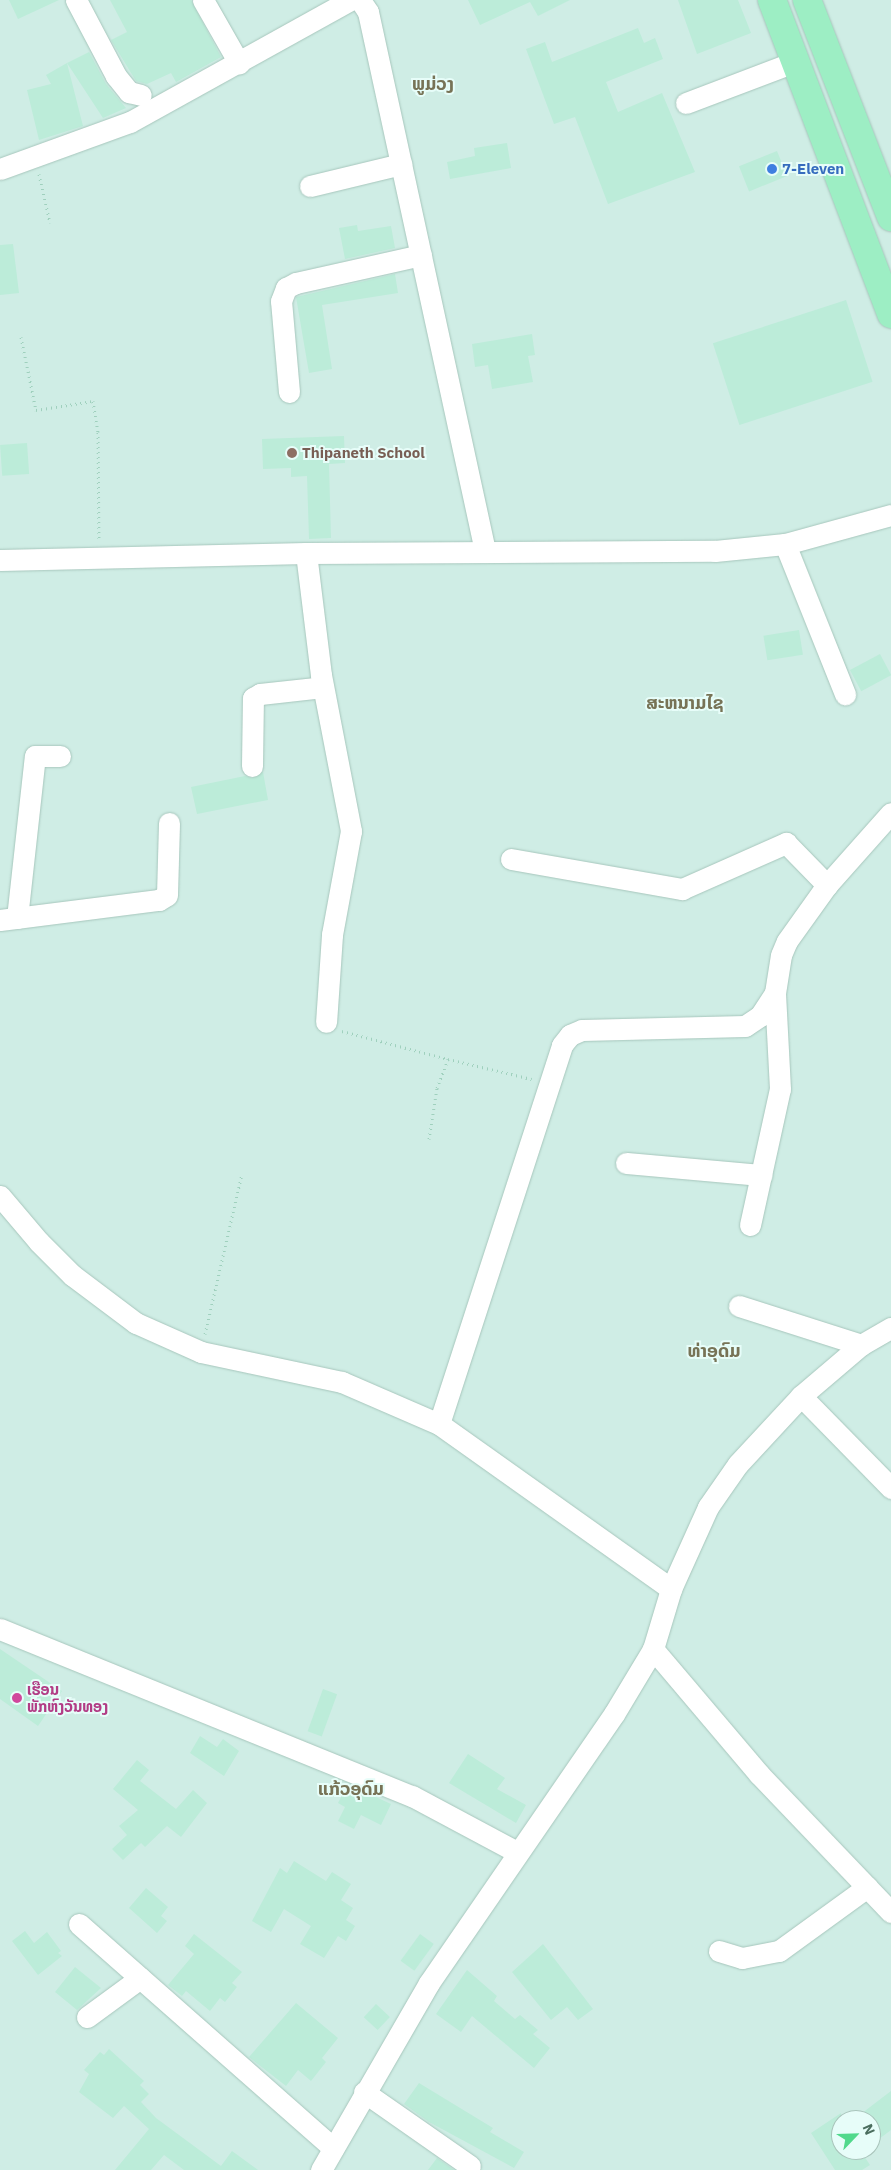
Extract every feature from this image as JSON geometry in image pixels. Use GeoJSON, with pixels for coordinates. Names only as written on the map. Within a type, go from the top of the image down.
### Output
{"type":"FeatureCollection","features":[{"type":"Feature","properties":{"kind":"highway"},"geometry":{"type":"LineString","coordinates":[[772,0],[891,314]]}},
{"type":"Feature","properties":{"kind":"highway"},"geometry":{"type":"LineString","coordinates":[[811,1],[891,217]]}},
{"type":"Feature","properties":{"kind":"street"},"geometry":{"type":"LineString","coordinates":[[76,0],[116,76],[129,92],[142,95]]}},
{"type":"Feature","properties":{"kind":"street"},"geometry":{"type":"LineString","coordinates":[[203,0],[239,63]]}},
{"type":"Feature","properties":{"kind":"street"},"geometry":{"type":"LineString","coordinates":[[0,168],[130,122],[350,0]]}},
{"type":"Feature","properties":{"kind":"street"},"geometry":{"type":"LineString","coordinates":[[360,0],[368,12],[486,551]]}},
{"type":"Feature","properties":{"kind":"street"},"geometry":{"type":"LineString","coordinates":[[686,103],[794,62]]}},
{"type":"Feature","properties":{"kind":"street"},"geometry":{"type":"LineString","coordinates":[[310,186],[401,164]]}},
{"type":"Feature","properties":{"kind":"street"},"geometry":{"type":"LineString","coordinates":[[289,392],[281,301],[286,288],[303,281],[421,255]]}},
{"type":"Feature","properties":{"kind":"street"},"geometry":{"type":"LineString","coordinates":[[0,560],[306,553],[715,551],[784,544],[891,516]]}},
{"type":"Feature","properties":{"kind":"street"},"geometry":{"type":"LineString","coordinates":[[784,544],[845,694]]}},
{"type":"Feature","properties":{"kind":"street"},"geometry":{"type":"LineString","coordinates":[[306,553],[323,687],[351,831],[332,935],[326,1022]]}},
{"type":"Feature","properties":{"kind":"street"},"geometry":{"type":"LineString","coordinates":[[252,766],[254,698],[260,694],[323,687]]}},
{"type":"Feature","properties":{"kind":"street"},"geometry":{"type":"LineString","coordinates":[[60,756],[35,756],[8,919],[159,900],[167,895],[168,823]]}},
{"type":"Feature","properties":{"kind":"street"},"geometry":{"type":"LineString","coordinates":[[750,1225],[780,1089],[775,993],[781,955],[787,941],[827,885],[891,813]]}},
{"type":"Feature","properties":{"kind":"street"},"geometry":{"type":"LineString","coordinates":[[511,859],[657,887],[682,889],[786,843],[827,885]]}},
{"type":"Feature","properties":{"kind":"street"},"geometry":{"type":"LineString","coordinates":[[439,1424],[562,1045],[570,1035],[582,1030],[745,1026],[760,1016],[775,993]]}},
{"type":"Feature","properties":{"kind":"street"},"geometry":{"type":"LineString","coordinates":[[626,1163],[761,1175]]}},
{"type":"Feature","properties":{"kind":"street"},"geometry":{"type":"LineString","coordinates":[[0,1196],[39,1242],[72,1275],[116,1309],[157,1335],[201,1352],[342,1382],[439,1424],[671,1589]]}},
{"type":"Feature","properties":{"kind":"street"},"geometry":{"type":"LineString","coordinates":[[739,1306],[861,1345]]}},
{"type":"Feature","properties":{"kind":"street"},"geometry":{"type":"LineString","coordinates":[[321,2170],[364,2092],[430,1983],[517,1852],[614,1714],[653,1649],[671,1589],[708,1507],[738,1464],[801,1396],[861,1345],[891,1328]]}},
{"type":"Feature","properties":{"kind":"street"},"geometry":{"type":"LineString","coordinates":[[801,1396],[891,1488]]}},
{"type":"Feature","properties":{"kind":"street"},"geometry":{"type":"LineString","coordinates":[[0,1629],[412,1796],[517,1852]]}},
{"type":"Feature","properties":{"kind":"street"},"geometry":{"type":"LineString","coordinates":[[653,1649],[758,1774],[891,1912]]}},
{"type":"Feature","properties":{"kind":"street"},"geometry":{"type":"LineString","coordinates":[[720,1951],[742,1958],[779,1951],[867,1888]]}},
{"type":"Feature","properties":{"kind":"street"},"geometry":{"type":"LineString","coordinates":[[79,1924],[333,2148]]}},
{"type":"Feature","properties":{"kind":"street"},"geometry":{"type":"LineString","coordinates":[[87,2017],[140,1978]]}},
{"type":"Feature","properties":{"kind":"street"},"geometry":{"type":"LineString","coordinates":[[364,2092],[470,2166]]}},
{"type":"Feature","properties":{"kind":"path"},"geometry":{"type":"LineString","coordinates":[[35,157],[50,223]]}},
{"type":"Feature","properties":{"kind":"path"},"geometry":{"type":"LineString","coordinates":[[21,337],[36,410],[93,401],[98,432],[100,558]]}},
{"type":"Feature","properties":{"kind":"path"},"geometry":{"type":"LineString","coordinates":[[326,1022],[329,1027],[448,1059],[550,1083]]}},
{"type":"Feature","properties":{"kind":"path"},"geometry":{"type":"LineString","coordinates":[[429,1139],[437,1088],[448,1059]]}},
{"type":"Feature","properties":{"kind":"path"},"geometry":{"type":"LineString","coordinates":[[201,1352],[242,1174]]}},
{"type":"Feature","properties":{"kind":"shaded area"},"geometry":{"type":"Polygon","coordinates":[[[0,0],[891,0],[891,2170],[0,2170],[0,0]]]}},
{"type":"Feature","properties":{"kind":"building"},"geometry":{"type":"Polygon","coordinates":[[[9,0],[59,0],[18,19],[9,0]]]}},
{"type":"Feature","properties":{"kind":"building"},"geometry":{"type":"Polygon","coordinates":[[[110,0],[191,0],[221,57],[176,82],[171,73],[147,84],[136,81],[111,40],[127,32],[110,0]]]}},
{"type":"Feature","properties":{"kind":"building"},"geometry":{"type":"Polygon","coordinates":[[[468,0],[570,0],[538,16],[530,2],[480,25],[468,0]]]}},
{"type":"Feature","properties":{"kind":"building"},"geometry":{"type":"Polygon","coordinates":[[[678,0],[738,0],[751,33],[697,54],[678,0]]]}},
{"type":"Feature","properties":{"kind":"building"},"geometry":{"type":"Polygon","coordinates":[[[638,28],[644,43],[655,38],[663,59],[606,82],[618,112],[662,93],[695,172],[608,204],[575,117],[554,124],[526,49],[545,42],[552,62],[638,28]]]}},
{"type":"Feature","properties":{"kind":"building"},"geometry":{"type":"Polygon","coordinates":[[[89,52],[106,84],[126,108],[103,118],[67,63],[89,52]]]}},
{"type":"Feature","properties":{"kind":"building"},"geometry":{"type":"Polygon","coordinates":[[[67,63],[83,126],[39,140],[27,90],[51,84],[46,75],[67,63]]]}},
{"type":"Feature","properties":{"kind":"building"},"geometry":{"type":"Polygon","coordinates":[[[507,143],[511,168],[450,179],[447,162],[475,156],[474,148],[507,143]]]}},
{"type":"Feature","properties":{"kind":"building"},"geometry":{"type":"Polygon","coordinates":[[[777,151],[787,176],[749,191],[739,166],[777,151]]]}},
{"type":"Feature","properties":{"kind":"building"},"geometry":{"type":"Polygon","coordinates":[[[357,225],[358,231],[391,226],[395,248],[345,259],[339,228],[357,225]]]}},
{"type":"Feature","properties":{"kind":"building"},"geometry":{"type":"Polygon","coordinates":[[[13,244],[19,293],[0,295],[0,245],[13,244]]]}},
{"type":"Feature","properties":{"kind":"building"},"geometry":{"type":"Polygon","coordinates":[[[395,274],[398,293],[322,305],[332,369],[309,373],[296,297],[395,274]]]}},
{"type":"Feature","properties":{"kind":"building"},"geometry":{"type":"Polygon","coordinates":[[[846,300],[873,382],[739,425],[713,343],[846,300]]]}},
{"type":"Feature","properties":{"kind":"building"},"geometry":{"type":"Polygon","coordinates":[[[532,334],[535,355],[528,356],[533,382],[492,389],[488,365],[475,367],[472,344],[532,334]]]}},
{"type":"Feature","properties":{"kind":"building"},"geometry":{"type":"Polygon","coordinates":[[[344,436],[345,463],[329,464],[331,538],[309,539],[307,476],[291,477],[291,468],[263,469],[262,439],[344,436]]]}},
{"type":"Feature","properties":{"kind":"building"},"geometry":{"type":"Polygon","coordinates":[[[27,443],[29,474],[2,476],[0,445],[27,443]]]}},
{"type":"Feature","properties":{"kind":"building"},"geometry":{"type":"Polygon","coordinates":[[[799,630],[803,655],[767,660],[763,636],[799,630]]]}},
{"type":"Feature","properties":{"kind":"building"},"geometry":{"type":"Polygon","coordinates":[[[880,654],[891,675],[861,691],[850,670],[880,654]]]}},
{"type":"Feature","properties":{"kind":"building"},"geometry":{"type":"Polygon","coordinates":[[[263,772],[268,800],[197,814],[191,787],[245,776],[252,778],[263,772]]]}},
{"type":"Feature","properties":{"kind":"building"},"geometry":{"type":"Polygon","coordinates":[[[0,1649],[62,1691],[38,1726],[0,1699],[0,1649]]]}},
{"type":"Feature","properties":{"kind":"building"},"geometry":{"type":"Polygon","coordinates":[[[323,1689],[337,1694],[322,1736],[308,1731],[323,1689]]]}},
{"type":"Feature","properties":{"kind":"building"},"geometry":{"type":"Polygon","coordinates":[[[200,1736],[217,1747],[223,1739],[239,1751],[224,1776],[190,1753],[200,1736]]]}},
{"type":"Feature","properties":{"kind":"building"},"geometry":{"type":"Polygon","coordinates":[[[468,1754],[505,1778],[497,1789],[526,1805],[516,1823],[449,1783],[468,1754]]]}},
{"type":"Feature","properties":{"kind":"building"},"geometry":{"type":"Polygon","coordinates":[[[137,1760],[149,1770],[140,1781],[176,1809],[193,1790],[207,1803],[181,1837],[167,1826],[145,1847],[141,1843],[123,1860],[112,1849],[127,1835],[119,1826],[138,1810],[113,1789],[137,1760]]]}},
{"type":"Feature","properties":{"kind":"building"},"geometry":{"type":"Polygon","coordinates":[[[348,1784],[391,1804],[381,1825],[361,1815],[354,1829],[338,1821],[345,1807],[338,1803],[348,1784]]]}},
{"type":"Feature","properties":{"kind":"building"},"geometry":{"type":"Polygon","coordinates":[[[294,1861],[326,1881],[332,1872],[351,1884],[341,1900],[353,1908],[346,1920],[355,1926],[346,1941],[338,1936],[324,1958],[300,1944],[311,1926],[284,1909],[271,1932],[252,1921],[280,1868],[287,1873],[294,1861]]]}},
{"type":"Feature","properties":{"kind":"building"},"geometry":{"type":"Polygon","coordinates":[[[146,1888],[168,1907],[161,1916],[167,1921],[157,1933],[129,1908],[146,1888]]]}},
{"type":"Feature","properties":{"kind":"building"},"geometry":{"type":"Polygon","coordinates":[[[25,1931],[34,1943],[47,1932],[61,1951],[58,1953],[62,1956],[38,1975],[12,1941],[25,1931]]]}},
{"type":"Feature","properties":{"kind":"building"},"geometry":{"type":"Polygon","coordinates":[[[194,1934],[242,1972],[232,1983],[237,1987],[225,2002],[220,1998],[210,2011],[186,1991],[182,1996],[168,1985],[194,1954],[185,1946],[194,1934]]]}},
{"type":"Feature","properties":{"kind":"building"},"geometry":{"type":"Polygon","coordinates":[[[420,1934],[434,1944],[414,1971],[401,1961],[420,1934]]]}},
{"type":"Feature","properties":{"kind":"building"},"geometry":{"type":"Polygon","coordinates":[[[543,1944],[593,2009],[578,2020],[567,2007],[551,2020],[512,1972],[543,1944]]]}},
{"type":"Feature","properties":{"kind":"building"},"geometry":{"type":"Polygon","coordinates":[[[75,1967],[101,1988],[77,2010],[55,1992],[75,1967]]]}},
{"type":"Feature","properties":{"kind":"building"},"geometry":{"type":"Polygon","coordinates":[[[467,1970],[497,1996],[494,2001],[515,2019],[520,2015],[538,2030],[533,2034],[550,2048],[534,2068],[472,2016],[461,2032],[436,2014],[467,1970]]]}},
{"type":"Feature","properties":{"kind":"building"},"geometry":{"type":"Polygon","coordinates":[[[296,2003],[338,2038],[322,2058],[326,2062],[311,2081],[298,2070],[286,2086],[249,2057],[296,2003]]]}},
{"type":"Feature","properties":{"kind":"building"},"geometry":{"type":"Polygon","coordinates":[[[376,2004],[390,2017],[378,2030],[364,2017],[376,2004]]]}},
{"type":"Feature","properties":{"kind":"building"},"geometry":{"type":"Polygon","coordinates":[[[109,2049],[144,2081],[140,2085],[149,2094],[141,2102],[156,2118],[221,2166],[232,2151],[258,2170],[184,2170],[164,2155],[151,2170],[115,2170],[149,2129],[124,2106],[113,2118],[79,2092],[89,2074],[84,2070],[100,2052],[104,2055],[109,2049]]]}},
{"type":"Feature","properties":{"kind":"building"},"geometry":{"type":"Polygon","coordinates":[[[419,2083],[493,2128],[490,2132],[524,2152],[514,2168],[429,2122],[404,2104],[419,2083]]]}},
{"type":"Feature","properties":{"kind":"building"},"geometry":{"type":"Polygon","coordinates":[[[891,2091],[891,2130],[881,2138],[881,2110],[866,2110],[891,2091]]]}},
{"type":"Feature","properties":{"kind":"building"},"geometry":{"type":"Polygon","coordinates":[[[831,2120],[831,2160],[867,2160],[870,2165],[862,2170],[835,2170],[811,2133],[831,2120]]]}},
{"type":"Feature","properties":{"kind":"building"},"geometry":{"type":"Polygon","coordinates":[[[437,2158],[454,2170],[428,2170],[437,2158]]]}},
{"type":"Feature","properties":{"kind":"place","name":"7-Eleven"},"geometry":{"type":"Point","coordinates":[772,169]}},
{"type":"Feature","properties":{"kind":"place","name":"Thipaneth School"},"geometry":{"type":"Point","coordinates":[292,453]}},
{"type":"Feature","properties":{"kind":"place","name":"ເຮືອນ ພັກຫົງວັນທອງ"},"geometry":{"type":"Point","coordinates":[17,1698]}},
{"type":"Feature","properties":{"kind":"district","name":"ພູມ່ວງ"},"geometry":{"type":"Point","coordinates":[433,84]}},
{"type":"Feature","properties":{"kind":"district","name":"ສະຫນາມໄຊ"},"geometry":{"type":"Point","coordinates":[685,703]}},
{"type":"Feature","properties":{"kind":"district","name":"ທ່າອຸດົມ"},"geometry":{"type":"Point","coordinates":[714,1351]}},
{"type":"Feature","properties":{"kind":"district","name":"ແກ້ວອຸດົມ"},"geometry":{"type":"Point","coordinates":[351,1789]}}]}
